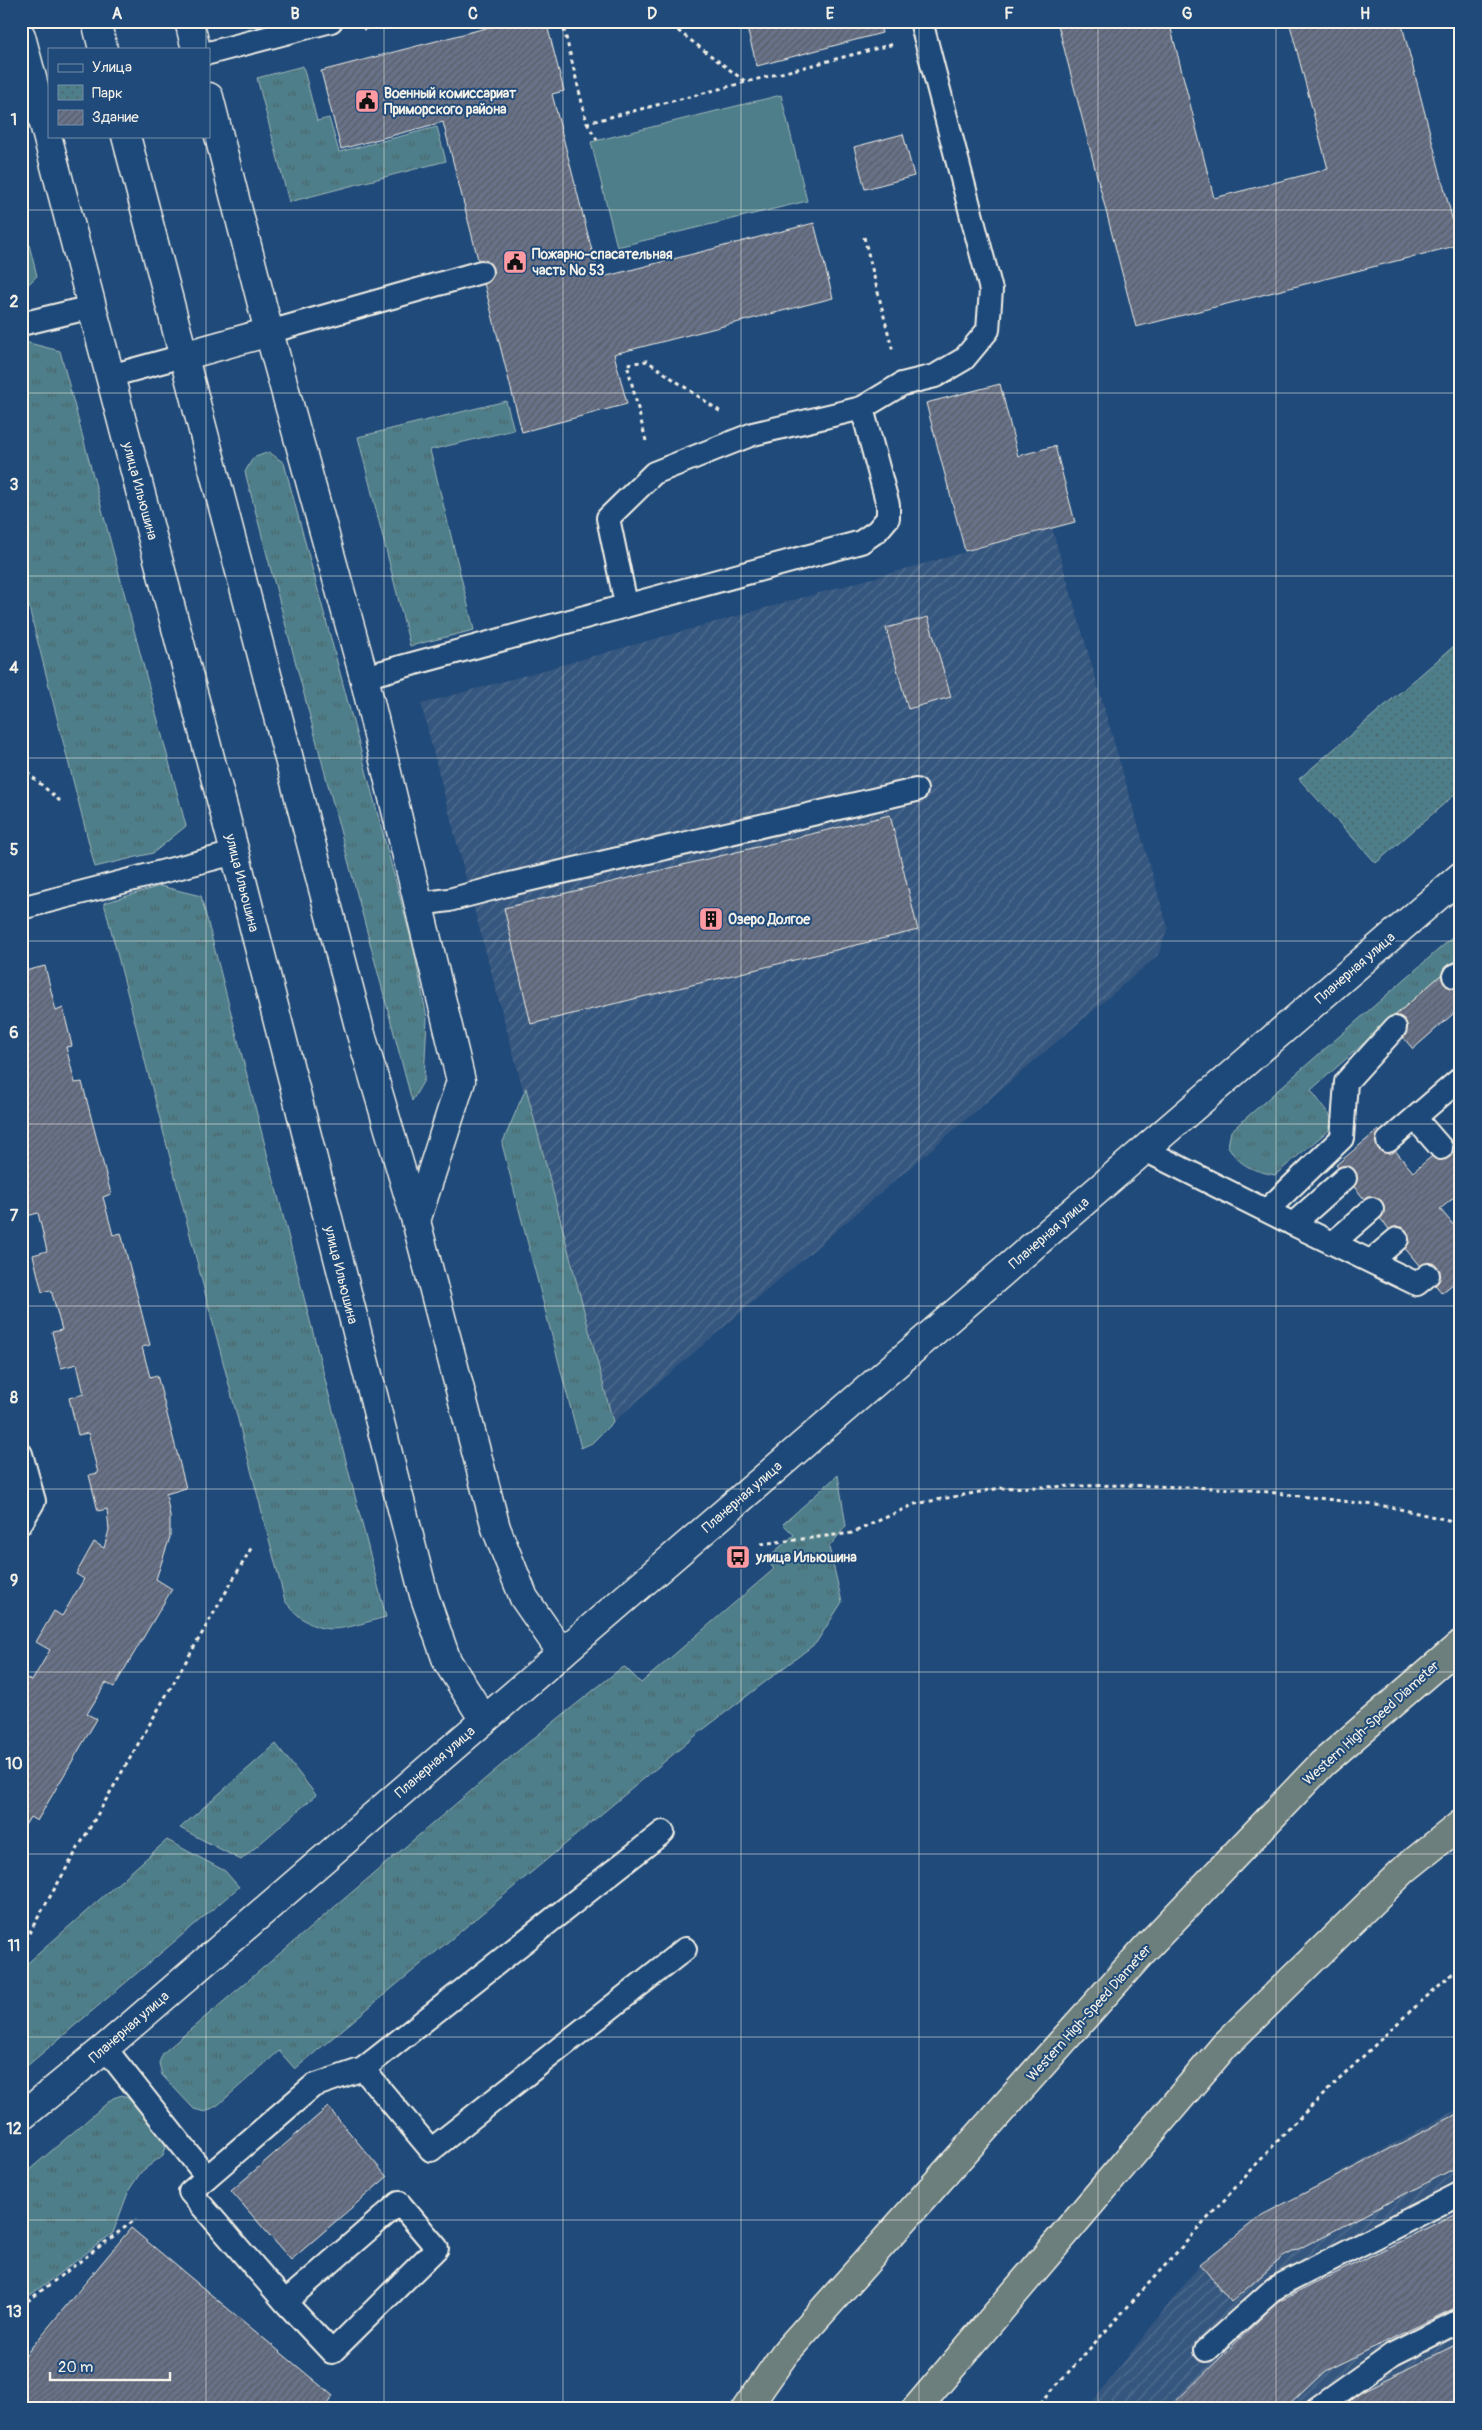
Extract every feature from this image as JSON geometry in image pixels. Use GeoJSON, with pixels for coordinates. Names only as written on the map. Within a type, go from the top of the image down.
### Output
{"type":"FeatureCollection","features":[{"type":"Feature","properties":{"kind":"highway","name":"Western High-Speed Diameter"},"geometry":{"type":"LineString","coordinates":[[746,2409],[785,2354],[1144,1950],[1322,1764],[1461,1644]]}},
{"type":"Feature","properties":{"kind":"highway"},"geometry":{"type":"LineString","coordinates":[[916,2409],[1225,2045],[1405,1869],[1461,1824]]}},
{"type":"Feature","properties":{"kind":"main road"},"geometry":{"type":"LineString","coordinates":[[96,21],[104,48]]}},
{"type":"Feature","properties":{"kind":"main road"},"geometry":{"type":"LineString","coordinates":[[190,21],[196,48]]}},
{"type":"Feature","properties":{"kind":"main road","name":"улица Ильюшина"},"geometry":{"type":"LineString","coordinates":[[21,36],[235,853],[424,1595],[447,1662],[484,1720]]}},
{"type":"Feature","properties":{"kind":"main road"},"geometry":{"type":"LineString","coordinates":[[210,101],[269,332],[364,677],[461,1081],[416,1221]]}},
{"type":"Feature","properties":{"kind":"main road"},"geometry":{"type":"LineString","coordinates":[[127,138],[361,1034],[416,1221],[496,1528],[524,1598],[562,1653]]}},
{"type":"Feature","properties":{"kind":"main road"},"geometry":{"type":"LineString","coordinates":[[183,356],[269,332]]}},
{"type":"Feature","properties":{"kind":"main road","name":"Планерная улица"},"geometry":{"type":"LineString","coordinates":[[21,2117],[105,2048],[1461,876]]}},
{"type":"Feature","properties":{"kind":"lane"},"geometry":{"type":"LineString","coordinates":[[210,53],[331,21]]}},
{"type":"Feature","properties":{"kind":"lane"},"geometry":{"type":"LineString","coordinates":[[626,604],[608,518],[654,473],[753,434],[862,408],[902,384],[934,376],[964,359],[988,330],[991,290],[923,29]]}},
{"type":"Feature","properties":{"kind":"lane"},"geometry":{"type":"LineString","coordinates":[[269,332],[481,272]]}},
{"type":"Feature","properties":{"kind":"lane"},"geometry":{"type":"LineString","coordinates":[[21,324],[92,307]]}},
{"type":"Feature","properties":{"kind":"lane"},"geometry":{"type":"LineString","coordinates":[[110,376],[183,356]]}},
{"type":"Feature","properties":{"kind":"lane"},"geometry":{"type":"LineString","coordinates":[[364,677],[626,604],[861,542],[876,531],[888,518],[888,505],[862,408]]}},
{"type":"Feature","properties":{"kind":"lane"},"geometry":{"type":"LineString","coordinates":[[418,904],[448,900],[916,790]]}},
{"type":"Feature","properties":{"kind":"lane"},"geometry":{"type":"LineString","coordinates":[[21,908],[235,853]]}},
{"type":"Feature","properties":{"kind":"lane"},"geometry":{"type":"LineString","coordinates":[[1267,1210],[1342,1138],[1346,1082],[1395,1028]]}},
{"type":"Feature","properties":{"kind":"lane"},"geometry":{"type":"LineString","coordinates":[[1388,1142],[1461,1078]]}},
{"type":"Feature","properties":{"kind":"lane"},"geometry":{"type":"LineString","coordinates":[[1415,1118],[1441,1148]]}},
{"type":"Feature","properties":{"kind":"lane"},"geometry":{"type":"LineString","coordinates":[[1145,1150],[1417,1284],[1428,1275]]}},
{"type":"Feature","properties":{"kind":"lane"},"geometry":{"type":"LineString","coordinates":[[1293,1224],[1346,1178]]}},
{"type":"Feature","properties":{"kind":"lane"},"geometry":{"type":"LineString","coordinates":[[1333,1243],[1372,1209]]}},
{"type":"Feature","properties":{"kind":"lane"},"geometry":{"type":"LineString","coordinates":[[1370,1261],[1397,1239]]}},
{"type":"Feature","properties":{"kind":"lane"},"geometry":{"type":"LineString","coordinates":[[21,1454],[34,1501],[21,1523]]}},
{"type":"Feature","properties":{"kind":"lane"},"geometry":{"type":"LineString","coordinates":[[285,2302],[399,2203],[437,2248],[332,2352],[285,2302],[190,2192],[314,2086],[363,2069],[663,1832]]}},
{"type":"Feature","properties":{"kind":"lane"},"geometry":{"type":"LineString","coordinates":[[363,2069],[431,2150],[684,1948]]}},
{"type":"Feature","properties":{"kind":"lane"},"geometry":{"type":"LineString","coordinates":[[105,2048],[207,2177]]}},
{"type":"Feature","properties":{"kind":"lane"},"geometry":{"type":"LineString","coordinates":[[1206,2350],[1276,2288],[1461,2193]]}},
{"type":"Feature","properties":{"kind":"lane"},"geometry":{"type":"LineString","coordinates":[[1316,2409],[1393,2354],[1461,2320]]}},
{"type":"Feature","properties":{"kind":"path"},"geometry":{"type":"LineString","coordinates":[[562,21],[587,123],[597,140]]}},
{"type":"Feature","properties":{"kind":"path"},"geometry":{"type":"LineString","coordinates":[[665,21],[746,82]]}},
{"type":"Feature","properties":{"kind":"path"},"geometry":{"type":"LineString","coordinates":[[587,123],[746,82],[923,29]]}},
{"type":"Feature","properties":{"kind":"path"},"geometry":{"type":"LineString","coordinates":[[864,237],[902,384]]}},
{"type":"Feature","properties":{"kind":"path"},"geometry":{"type":"LineString","coordinates":[[654,473],[627,364],[648,361],[753,434]]}},
{"type":"Feature","properties":{"kind":"path"},"geometry":{"type":"LineString","coordinates":[[21,767],[60,800]]}},
{"type":"Feature","properties":{"kind":"path"},"geometry":{"type":"LineString","coordinates":[[761,1544],[852,1533],[916,1504],[1001,1488],[1123,1485],[1243,1489],[1391,1507],[1461,1523]]}},
{"type":"Feature","properties":{"kind":"path"},"geometry":{"type":"LineString","coordinates":[[21,1946],[254,1544]]}},
{"type":"Feature","properties":{"kind":"path"},"geometry":{"type":"LineString","coordinates":[[1034,2409],[1294,2124],[1404,2016],[1461,1966]]}},
{"type":"Feature","properties":{"kind":"path"},"geometry":{"type":"LineString","coordinates":[[21,2306],[136,2219]]}},
{"type":"Feature","properties":{"kind":"shaded area"},"geometry":{"type":"Polygon","coordinates":[[[1052,528],[1168,928],[1158,955],[613,1422],[470,894],[421,704],[1052,528]]]}},
{"type":"Feature","properties":{"kind":"shaded area"},"geometry":{"type":"Polygon","coordinates":[[[1461,2107],[1461,2409],[1087,2409],[1200,2264],[1262,2215],[1461,2107]]]}},
{"type":"Feature","properties":{"kind":"green space"},"geometry":{"type":"Polygon","coordinates":[[[303,66],[317,121],[329,118],[339,152],[437,127],[446,161],[289,202],[257,78],[303,66]]]}},
{"type":"Feature","properties":{"kind":"green space"},"geometry":{"type":"Polygon","coordinates":[[[781,95],[807,201],[617,247],[591,142],[781,95]]]}},
{"type":"Feature","properties":{"kind":"green space"},"geometry":{"type":"Polygon","coordinates":[[[21,213],[37,276],[21,291],[21,213]]]}},
{"type":"Feature","properties":{"kind":"green space"},"geometry":{"type":"Polygon","coordinates":[[[21,341],[60,351],[186,826],[153,853],[95,867],[21,576],[21,341]]]}},
{"type":"Feature","properties":{"kind":"green space"},"geometry":{"type":"Polygon","coordinates":[[[506,401],[514,430],[430,450],[474,630],[410,646],[358,437],[506,401]]]}},
{"type":"Feature","properties":{"kind":"green space"},"geometry":{"type":"Polygon","coordinates":[[[269,452],[284,463],[414,950],[427,1018],[424,1080],[412,1101],[245,472],[253,458],[269,452]]]}},
{"type":"Feature","properties":{"kind":"green space"},"geometry":{"type":"Polygon","coordinates":[[[1461,640],[1461,789],[1376,863],[1299,779],[1461,640]]]}},
{"type":"Feature","properties":{"kind":"green space"},"geometry":{"type":"Polygon","coordinates":[[[160,886],[201,896],[386,1617],[343,1628],[331,1629],[309,1623],[285,1601],[104,903],[160,886]]]}},
{"type":"Feature","properties":{"kind":"green space"},"geometry":{"type":"Polygon","coordinates":[[[1461,930],[1461,957],[1311,1090],[1336,1124],[1275,1175],[1260,1172],[1242,1163],[1228,1146],[1231,1131],[1461,930]]]}},
{"type":"Feature","properties":{"kind":"green space"},"geometry":{"type":"Polygon","coordinates":[[[526,1088],[613,1422],[592,1443],[581,1448],[502,1144],[526,1088]]]}},
{"type":"Feature","properties":{"kind":"green space"},"geometry":{"type":"Polygon","coordinates":[[[838,1475],[846,1526],[829,1547],[842,1602],[816,1643],[700,1732],[295,2069],[279,2051],[218,2105],[205,2112],[194,2109],[162,2075],[159,2063],[163,2053],[519,1750],[620,1669],[625,1667],[641,1683],[774,1569],[766,1559],[794,1535],[783,1524],[838,1475]]]}},
{"type":"Feature","properties":{"kind":"green space"},"geometry":{"type":"Polygon","coordinates":[[[276,1744],[316,1795],[241,1860],[180,1828],[276,1744]]]}},
{"type":"Feature","properties":{"kind":"green space"},"geometry":{"type":"Polygon","coordinates":[[[167,1840],[225,1871],[239,1887],[21,2071],[21,1969],[167,1840]]]}},
{"type":"Feature","properties":{"kind":"green space"},"geometry":{"type":"Polygon","coordinates":[[[122,2095],[128,2098],[164,2139],[166,2148],[163,2155],[141,2172],[129,2190],[113,2233],[21,2302],[21,2177],[113,2098],[122,2095]]]}},
{"type":"Feature","properties":{"kind":"building"},"geometry":{"type":"Polygon","coordinates":[[[513,21],[546,21],[564,91],[552,94],[599,278],[814,223],[833,298],[614,354],[627,404],[522,432],[443,122],[341,149],[321,71],[513,21]]]}},
{"type":"Feature","properties":{"kind":"building"},"geometry":{"type":"Polygon","coordinates":[[[745,21],[879,21],[882,33],[757,66],[745,21]]]}},
{"type":"Feature","properties":{"kind":"building"},"geometry":{"type":"Polygon","coordinates":[[[1057,21],[1169,21],[1214,198],[1328,169],[1289,21],[1401,21],[1459,245],[1136,327],[1057,21]]]}},
{"type":"Feature","properties":{"kind":"building"},"geometry":{"type":"Polygon","coordinates":[[[903,134],[914,176],[865,189],[854,147],[903,134]]]}},
{"type":"Feature","properties":{"kind":"building"},"geometry":{"type":"Polygon","coordinates":[[[1000,384],[1018,456],[1055,446],[1075,522],[965,551],[926,403],[1000,384]]]}},
{"type":"Feature","properties":{"kind":"building"},"geometry":{"type":"Polygon","coordinates":[[[928,617],[951,697],[908,709],[886,628],[928,617]]]}},
{"type":"Feature","properties":{"kind":"building","name":"Озеро Долгое"},"geometry":{"type":"Polygon","coordinates":[[[890,815],[918,930],[531,1024],[504,908],[890,815]]]}},
{"type":"Feature","properties":{"kind":"building"},"geometry":{"type":"Polygon","coordinates":[[[45,966],[56,1011],[63,1008],[72,1046],[66,1047],[75,1083],[82,1082],[111,1194],[103,1197],[113,1235],[121,1233],[150,1345],[142,1347],[150,1377],[157,1375],[186,1488],[166,1494],[170,1516],[170,1537],[156,1579],[172,1589],[114,1687],[106,1683],[87,1714],[97,1719],[37,1821],[30,1817],[21,1832],[21,1675],[32,1681],[50,1650],[36,1642],[54,1611],[62,1616],[84,1579],[76,1574],[94,1542],[104,1548],[109,1530],[107,1509],[98,1511],[89,1475],[98,1473],[88,1433],[78,1435],[69,1398],[84,1394],[77,1364],[61,1368],[52,1332],[62,1330],[51,1290],[42,1292],[33,1255],[47,1251],[38,1213],[23,1217],[21,1212],[21,972],[45,966]]]}},
{"type":"Feature","properties":{"kind":"building"},"geometry":{"type":"Polygon","coordinates":[[[1449,968],[1461,983],[1461,1007],[1413,1049],[1389,1021],[1449,968]]]}},
{"type":"Feature","properties":{"kind":"building"},"geometry":{"type":"Polygon","coordinates":[[[1378,1130],[1413,1172],[1461,1132],[1461,1192],[1440,1209],[1461,1234],[1461,1277],[1442,1293],[1336,1165],[1378,1130]]]}},
{"type":"Feature","properties":{"kind":"building"},"geometry":{"type":"Polygon","coordinates":[[[328,2107],[387,2177],[291,2260],[231,2191],[328,2107]]]}},
{"type":"Feature","properties":{"kind":"building"},"geometry":{"type":"Polygon","coordinates":[[[1461,2112],[1461,2165],[1283,2257],[1231,2302],[1200,2264],[1262,2215],[1461,2112]]]}},
{"type":"Feature","properties":{"kind":"building"},"geometry":{"type":"Polygon","coordinates":[[[1461,2211],[1461,2305],[1325,2371],[1285,2409],[1168,2409],[1276,2303],[1461,2211]]]}},
{"type":"Feature","properties":{"kind":"building"},"geometry":{"type":"Polygon","coordinates":[[[131,2228],[333,2396],[323,2409],[21,2409],[21,2360],[131,2228]]]}},
{"type":"Feature","properties":{"kind":"building"},"geometry":{"type":"Polygon","coordinates":[[[1461,2342],[1461,2409],[1342,2409],[1357,2394],[1461,2342]]]}},
{"type":"Feature","properties":{"kind":"place","name":"Военный комиссариат Приморского района"},"geometry":{"type":"Point","coordinates":[367,101]}},
{"type":"Feature","properties":{"kind":"place","name":"Пожарно-спасательная часть № 53"},"geometry":{"type":"Point","coordinates":[515,262]}},
{"type":"Feature","properties":{"kind":"place","name":"Озеро Долгое"},"geometry":{"type":"Point","coordinates":[711,919]}},
{"type":"Feature","properties":{"kind":"place","name":"улица Ильюшина"},"geometry":{"type":"Point","coordinates":[738,1557]}}]}
